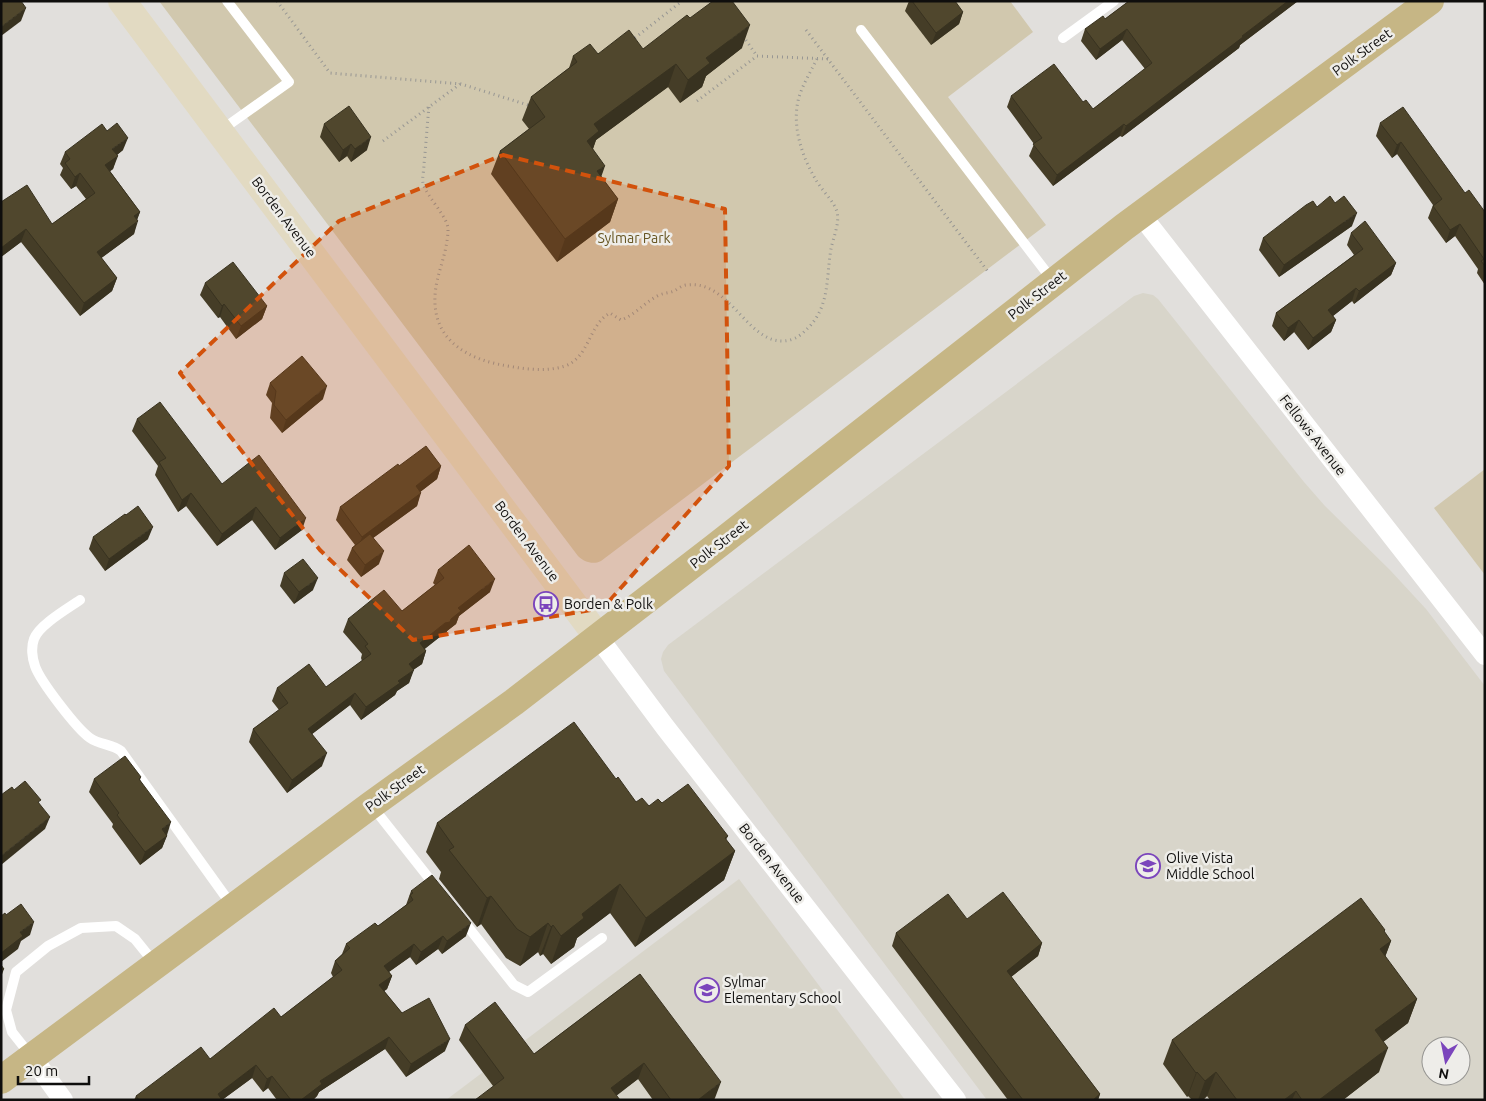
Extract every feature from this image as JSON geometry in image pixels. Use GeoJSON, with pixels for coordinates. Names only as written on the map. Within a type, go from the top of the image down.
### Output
{"type":"FeatureCollection","features":[{"type":"Feature","properties":{"kind":"main road","name":"Polk Street"},"geometry":{"type":"LineString","coordinates":[[1,1080],[514,702],[1053,282],[1430,1]]}},
{"type":"Feature","properties":{"kind":"street","name":"Borden Avenue"},"geometry":{"type":"LineString","coordinates":[[122,1],[665,727],[956,1100]]}},
{"type":"Feature","properties":{"kind":"street","name":"Fellows Avenue"},"geometry":{"type":"LineString","coordinates":[[1141,215],[1485,655]]}},
{"type":"Feature","properties":{"kind":"street"},"geometry":{"type":"LineString","coordinates":[[32,1057],[63,1100]]}},
{"type":"Feature","properties":{"kind":"lane"},"geometry":{"type":"LineString","coordinates":[[220,131],[289,82],[227,1]]}},
{"type":"Feature","properties":{"kind":"lane"},"geometry":{"type":"LineString","coordinates":[[1064,38],[1114,1]]}},
{"type":"Feature","properties":{"kind":"lane"},"geometry":{"type":"LineString","coordinates":[[861,30],[1053,282]]}},
{"type":"Feature","properties":{"kind":"lane"},"geometry":{"type":"LineString","coordinates":[[80,600],[41,628],[34,639],[32,654],[39,676],[84,733],[98,743],[114,746],[121,751],[233,908]]}},
{"type":"Feature","properties":{"kind":"lane"},"geometry":{"type":"LineString","coordinates":[[371,806],[441,893]]}},
{"type":"Feature","properties":{"kind":"lane"},"geometry":{"type":"LineString","coordinates":[[453,908],[514,985],[528,992],[602,938]]}},
{"type":"Feature","properties":{"kind":"lane"},"geometry":{"type":"LineString","coordinates":[[32,1057],[12,1032],[6,1010],[16,972],[48,946],[81,928],[116,926],[135,939],[156,965]]}},
{"type":"Feature","properties":{"kind":"path"},"geometry":{"type":"LineString","coordinates":[[277,1],[330,73],[461,84],[528,105],[536,99]]}},
{"type":"Feature","properties":{"kind":"path"},"geometry":{"type":"LineString","coordinates":[[627,44],[682,1]]}},
{"type":"Feature","properties":{"kind":"path"},"geometry":{"type":"LineString","coordinates":[[806,30],[989,273]]}},
{"type":"Feature","properties":{"kind":"path"},"geometry":{"type":"LineString","coordinates":[[740,32],[757,56]]}},
{"type":"Feature","properties":{"kind":"path"},"geometry":{"type":"LineString","coordinates":[[697,101],[757,56],[829,60]]}},
{"type":"Feature","properties":{"kind":"path"},"geometry":{"type":"LineString","coordinates":[[429,107],[423,183],[448,227],[444,260],[437,281],[436,311],[438,324],[448,340],[470,355],[510,367],[534,369],[566,366],[582,354],[597,325],[608,314],[610,313],[621,320],[660,294],[672,292],[685,285],[708,289],[726,300],[754,330],[763,336],[770,339],[787,341],[800,335],[809,327],[822,306],[827,291],[829,260],[837,222],[837,211],[817,182],[804,157],[797,130],[799,97],[817,59]]}},
{"type":"Feature","properties":{"kind":"path"},"geometry":{"type":"LineString","coordinates":[[383,141],[461,84]]}},
{"type":"Feature","properties":{"kind":"highlighted area"},"geometry":{"type":"Polygon","coordinates":[[[503,155],[725,209],[729,466],[603,608],[413,640],[320,550],[180,373],[339,221],[503,155]]]}},
{"type":"Feature","properties":{"kind":"shaded area","name":"Olive Vista Middle School"},"geometry":{"type":"Polygon","coordinates":[[[1143,293],[1153,295],[1304,482],[1426,609],[1485,686],[1485,1100],[987,1100],[664,671],[661,659],[668,645],[1134,296],[1143,293]]]}},
{"type":"Feature","properties":{"kind":"shaded area","name":"Sylmar Elementary School"},"geometry":{"type":"Polygon","coordinates":[[[739,879],[905,1100],[446,1100],[739,879]]]}},
{"type":"Feature","properties":{"kind":"green space","name":"Sylmar Park"},"geometry":{"type":"Polygon","coordinates":[[[159,1],[1010,1],[1033,32],[948,97],[1046,225],[601,561],[589,562],[578,556],[159,1]]]}},
{"type":"Feature","properties":{"kind":"green space"},"geometry":{"type":"Polygon","coordinates":[[[1485,469],[1485,575],[1434,508],[1485,469]]]}},
{"type":"Feature","properties":{"kind":"building"},"geometry":{"type":"Polygon","coordinates":[[[1,1],[21,1],[26,8],[1,27],[1,1]]]}},
{"type":"Feature","properties":{"kind":"building"},"geometry":{"type":"Polygon","coordinates":[[[713,1],[732,1],[750,25],[706,58],[710,63],[688,80],[676,64],[594,124],[599,131],[587,141],[605,166],[597,171],[618,199],[565,239],[500,151],[545,117],[531,97],[577,62],[573,56],[590,44],[598,54],[629,30],[643,49],[687,15],[690,18],[713,1]]]}},
{"type":"Feature","properties":{"kind":"building"},"geometry":{"type":"Polygon","coordinates":[[[912,1],[955,1],[963,12],[936,33],[912,1]]]}},
{"type":"Feature","properties":{"kind":"building"},"geometry":{"type":"Polygon","coordinates":[[[1129,1],[1288,1],[1126,126],[1124,124],[1057,175],[1033,144],[1042,138],[1011,96],[1054,64],[1083,102],[1086,100],[1093,109],[1152,63],[1127,29],[1100,49],[1085,29],[1103,16],[1105,19],[1129,1]]]}},
{"type":"Feature","properties":{"kind":"building"},"geometry":{"type":"Polygon","coordinates":[[[349,106],[371,137],[355,149],[351,144],[343,150],[324,124],[349,106]]]}},
{"type":"Feature","properties":{"kind":"building"},"geometry":{"type":"Polygon","coordinates":[[[1403,107],[1465,193],[1469,190],[1485,212],[1485,266],[1481,261],[1484,259],[1460,224],[1450,230],[1433,206],[1442,199],[1401,142],[1397,145],[1380,123],[1403,107]]]}},
{"type":"Feature","properties":{"kind":"building"},"geometry":{"type":"Polygon","coordinates":[[[117,123],[128,138],[112,149],[118,156],[105,165],[140,212],[134,216],[138,221],[97,252],[117,278],[84,303],[26,229],[1,248],[1,202],[27,185],[52,224],[95,193],[80,173],[75,177],[65,163],[70,159],[65,152],[102,124],[107,131],[117,123]]]}},
{"type":"Feature","properties":{"kind":"building"},"geometry":{"type":"Polygon","coordinates":[[[1330,196],[1335,203],[1344,196],[1357,213],[1284,265],[1263,238],[1306,205],[1313,201],[1317,207],[1330,196]]]}},
{"type":"Feature","properties":{"kind":"building"},"geometry":{"type":"Polygon","coordinates":[[[1365,221],[1396,263],[1359,291],[1356,288],[1328,310],[1336,320],[1313,338],[1299,320],[1288,328],[1276,313],[1363,249],[1351,233],[1365,221]]]}},
{"type":"Feature","properties":{"kind":"building"},"geometry":{"type":"Polygon","coordinates":[[[233,262],[267,306],[241,326],[224,304],[222,306],[205,283],[233,262]]]}},
{"type":"Feature","properties":{"kind":"building"},"geometry":{"type":"Polygon","coordinates":[[[302,356],[327,386],[286,420],[274,405],[276,391],[270,383],[302,356]]]}},
{"type":"Feature","properties":{"kind":"building"},"geometry":{"type":"Polygon","coordinates":[[[160,402],[222,484],[259,455],[306,518],[280,538],[256,507],[222,534],[191,493],[182,500],[159,462],[166,458],[137,419],[160,402]]]}},
{"type":"Feature","properties":{"kind":"building"},"geometry":{"type":"Polygon","coordinates":[[[426,446],[441,466],[416,486],[421,493],[362,537],[340,507],[398,464],[399,466],[426,446]]]}},
{"type":"Feature","properties":{"kind":"building"},"geometry":{"type":"Polygon","coordinates":[[[138,506],[153,527],[109,559],[93,537],[138,506]]]}},
{"type":"Feature","properties":{"kind":"building"},"geometry":{"type":"Polygon","coordinates":[[[370,534],[384,551],[365,565],[352,548],[370,534]]]}},
{"type":"Feature","properties":{"kind":"building"},"geometry":{"type":"Polygon","coordinates":[[[469,545],[495,579],[458,608],[461,611],[450,622],[445,623],[420,643],[426,651],[409,664],[414,670],[398,681],[400,683],[366,707],[355,693],[308,729],[327,753],[292,780],[253,729],[288,703],[277,688],[309,664],[326,687],[371,654],[365,646],[368,644],[348,619],[384,590],[402,611],[444,578],[438,570],[469,545]]]}},
{"type":"Feature","properties":{"kind":"building"},"geometry":{"type":"Polygon","coordinates":[[[303,559],[318,578],[299,592],[284,573],[303,559]]]}},
{"type":"Feature","properties":{"kind":"building"},"geometry":{"type":"Polygon","coordinates":[[[574,722],[616,779],[618,777],[636,802],[642,798],[649,806],[658,799],[662,803],[688,784],[728,836],[725,838],[735,851],[646,918],[620,884],[582,914],[584,918],[561,936],[553,925],[551,927],[548,923],[530,937],[517,929],[491,896],[487,898],[449,850],[454,847],[437,823],[574,722]]]}},
{"type":"Feature","properties":{"kind":"building"},"geometry":{"type":"Polygon","coordinates":[[[125,756],[141,777],[139,779],[171,822],[162,829],[167,836],[145,852],[117,815],[119,813],[94,779],[125,756]]]}},
{"type":"Feature","properties":{"kind":"building"},"geometry":{"type":"Polygon","coordinates":[[[25,781],[41,800],[38,802],[50,817],[1,856],[1,795],[12,787],[14,790],[25,781]]]}},
{"type":"Feature","properties":{"kind":"building"},"geometry":{"type":"Polygon","coordinates":[[[432,875],[471,923],[447,941],[443,936],[421,952],[414,944],[384,966],[392,976],[379,985],[402,1013],[429,998],[450,1039],[411,1064],[389,1037],[320,1081],[322,1084],[301,1100],[291,1100],[272,1076],[267,1079],[256,1065],[218,1094],[222,1100],[139,1100],[136,1096],[201,1047],[210,1059],[274,1008],[281,1017],[342,970],[335,961],[350,948],[346,944],[375,923],[378,926],[413,900],[410,895],[413,893],[411,891],[432,875]]]}},
{"type":"Feature","properties":{"kind":"building"},"geometry":{"type":"Polygon","coordinates":[[[1003,892],[1042,943],[1007,971],[1100,1094],[1093,1100],[1023,1100],[896,933],[948,894],[967,919],[1003,892]]]}},
{"type":"Feature","properties":{"kind":"building"},"geometry":{"type":"Polygon","coordinates":[[[1361,898],[1391,941],[1380,949],[1417,999],[1375,1030],[1388,1048],[1319,1100],[1302,1100],[1296,1091],[1284,1100],[1237,1100],[1216,1072],[1205,1081],[1196,1073],[1172,1040],[1361,898]]]}},
{"type":"Feature","properties":{"kind":"building"},"geometry":{"type":"Polygon","coordinates":[[[21,904],[34,922],[20,932],[23,936],[1,953],[1,916],[5,913],[6,915],[21,904]]]}},
{"type":"Feature","properties":{"kind":"building"},"geometry":{"type":"Polygon","coordinates":[[[640,974],[721,1082],[698,1100],[671,1100],[644,1063],[611,1088],[620,1100],[475,1100],[504,1078],[465,1025],[495,1002],[534,1054],[640,974]]]}},
{"type":"Feature","properties":{"kind":"place","name":"Borden & Polk"},"geometry":{"type":"Point","coordinates":[546,604]}},
{"type":"Feature","properties":{"kind":"place","name":"Olive Vista Middle School"},"geometry":{"type":"Point","coordinates":[1148,866]}},
{"type":"Feature","properties":{"kind":"place","name":"Sylmar Elementary School"},"geometry":{"type":"Point","coordinates":[707,990]}}]}
